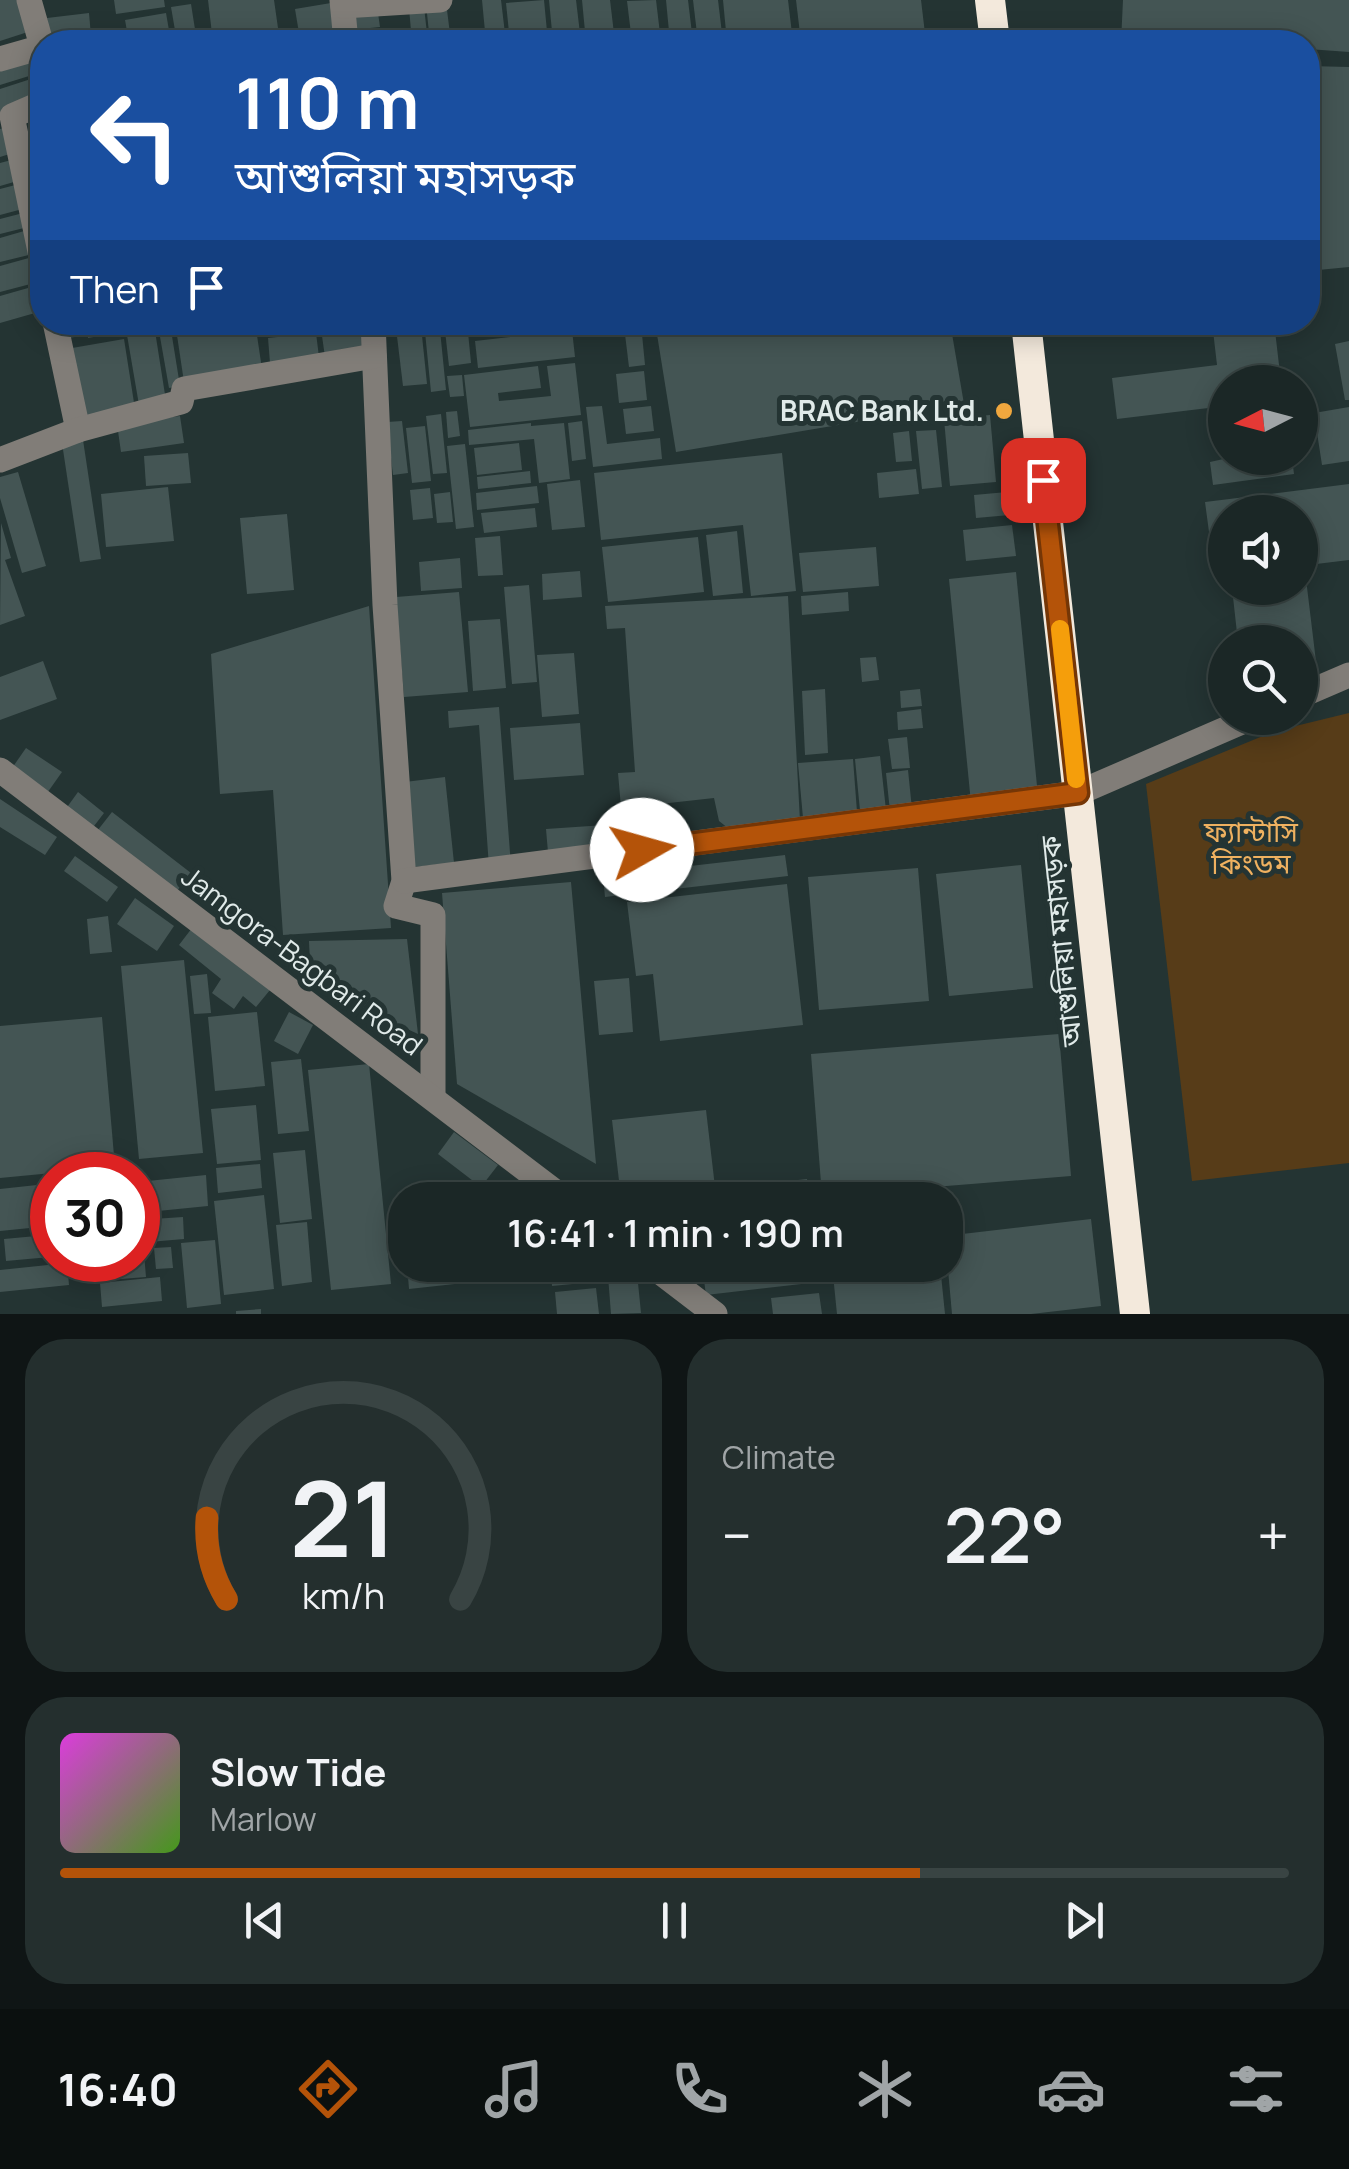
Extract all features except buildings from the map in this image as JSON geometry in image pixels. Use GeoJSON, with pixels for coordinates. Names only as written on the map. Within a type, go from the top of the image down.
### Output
{"type":"FeatureCollection","features":[{"type":"Feature","properties":{"kind":"highway"},"geometry":{"type":"LineString","coordinates":[[990,0],[994,30]]}},
{"type":"Feature","properties":{"kind":"highway","name":"আশুলিয়া মহাসড়ক"},"geometry":{"type":"LineString","coordinates":[[1027,335],[1136,1314]]}},
{"type":"Feature","properties":{"kind":"street"},"geometry":{"type":"LineString","coordinates":[[29,0],[37,30]]}},
{"type":"Feature","properties":{"kind":"street"},"geometry":{"type":"LineString","coordinates":[[345,30],[342,3],[440,0]]}},
{"type":"Feature","properties":{"kind":"street"},"geometry":{"type":"LineString","coordinates":[[0,59],[30,50]]}},
{"type":"Feature","properties":{"kind":"street"},"geometry":{"type":"LineString","coordinates":[[30,108],[12,116],[30,203]]}},
{"type":"Feature","properties":{"kind":"street"},"geometry":{"type":"LineString","coordinates":[[58,335],[78,430]]}},
{"type":"Feature","properties":{"kind":"street"},"geometry":{"type":"LineString","coordinates":[[373,335],[385,605],[404,881],[396,906],[433,915],[433,1098]]}},
{"type":"Feature","properties":{"kind":"street"},"geometry":{"type":"LineString","coordinates":[[0,460],[78,430],[181,402],[184,389],[374,356]]}},
{"type":"Feature","properties":{"kind":"street"},"geometry":{"type":"LineString","coordinates":[[1318,688],[1349,675]]}},
{"type":"Feature","properties":{"kind":"street"},"geometry":{"type":"LineString","coordinates":[[404,881],[1078,793],[1213,735]]}},
{"type":"Feature","properties":{"kind":"street","name":"Jamgora-Bagbari Road"},"geometry":{"type":"LineString","coordinates":[[0,770],[543,1182]]}},
{"type":"Feature","properties":{"kind":"street"},"geometry":{"type":"LineString","coordinates":[[673,1282],[715,1314]]}},
{"type":"Feature","properties":{"kind":"green space","name":"ফ্যান্টাসি কিংডম"},"geometry":{"type":"Polygon","coordinates":[[[1349,713],[1349,1163],[1192,1181],[1146,784],[1265,735],[1318,735],[1318,721],[1349,713]]]}},
{"type":"Feature","properties":{"kind":"slow traffic"},"geometry":{"type":"LineString","coordinates":[[1060,629],[1076,779]]}},
{"type":"Feature","properties":{"kind":"place","name":"BRAC Bank Ltd."},"geometry":{"type":"Point","coordinates":[1004,411]}},
{"type":"Feature","properties":{"kind":"route"},"geometry":{"type":"LineString","coordinates":[[642,850],[1078,793],[1043,480]]}}]}
